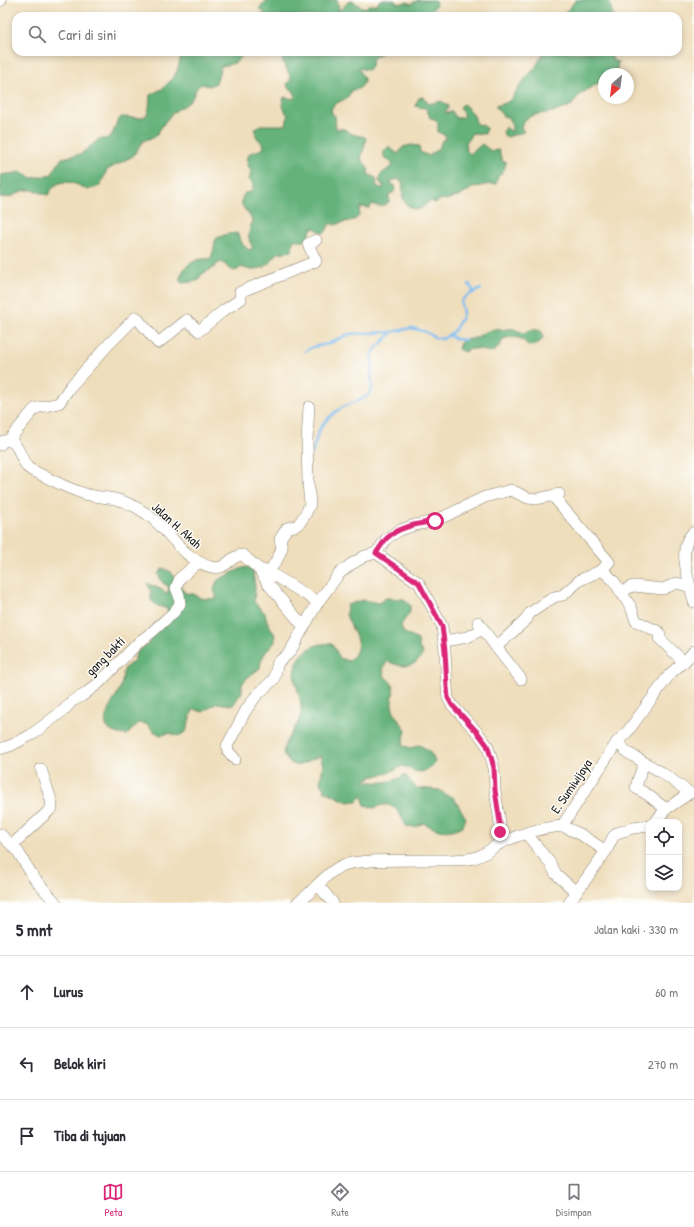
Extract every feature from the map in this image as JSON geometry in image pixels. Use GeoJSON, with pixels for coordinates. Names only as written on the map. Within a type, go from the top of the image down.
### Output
{"type":"FeatureCollection","features":[{"type":"Feature","properties":{"kind":"street"},"geometry":{"type":"LineString","coordinates":[[5,443],[36,408],[59,403],[70,386],[136,317],[158,343],[187,320],[199,331],[223,311],[241,299],[240,292],[316,261],[308,244],[316,240]]}},
{"type":"Feature","properties":{"kind":"street"},"geometry":{"type":"LineString","coordinates":[[304,627],[269,585],[264,570],[278,558],[282,548],[280,539],[287,528],[298,525],[310,504],[307,440],[309,407]]}},
{"type":"Feature","properties":{"kind":"street","name":"Jalan H. Akah"},"geometry":{"type":"LineString","coordinates":[[5,443],[16,444],[26,465],[33,471],[80,492],[115,499],[135,507],[152,518],[181,548],[199,562],[209,566],[224,567],[236,556],[241,555],[318,602]]}},
{"type":"Feature","properties":{"kind":"street"},"geometry":{"type":"LineString","coordinates":[[235,759],[228,751],[227,746],[234,733],[253,701],[274,679],[278,662],[291,650],[318,602],[339,574],[365,556],[376,553],[387,538],[400,530],[435,521],[485,496],[511,490],[528,498],[538,499],[556,495],[608,562],[602,570],[580,580],[563,595],[554,597],[527,616],[527,619],[496,647]]}},
{"type":"Feature","properties":{"kind":"street"},"geometry":{"type":"LineString","coordinates":[[694,532],[690,535],[684,551],[684,561],[694,602]]}},
{"type":"Feature","properties":{"kind":"street"},"geometry":{"type":"LineString","coordinates":[[376,553],[419,583],[431,607],[440,620],[444,641],[448,698],[452,705],[487,745],[494,768],[495,790],[500,823],[499,844]]}},
{"type":"Feature","properties":{"kind":"street","name":"gang bakti"},"geometry":{"type":"LineString","coordinates":[[0,749],[12,745],[31,734],[64,710],[72,701],[82,696],[95,686],[138,643],[174,612],[180,604],[179,595],[176,588],[180,578],[199,562]]}},
{"type":"Feature","properties":{"kind":"street"},"geometry":{"type":"LineString","coordinates":[[602,570],[612,580],[631,607],[636,621],[656,630],[660,634],[659,638],[684,662]]}},
{"type":"Feature","properties":{"kind":"street"},"geometry":{"type":"LineString","coordinates":[[621,593],[634,586],[663,589],[677,582],[691,588]]}},
{"type":"Feature","properties":{"kind":"street"},"geometry":{"type":"LineString","coordinates":[[444,641],[468,637],[481,625],[521,679]]}},
{"type":"Feature","properties":{"kind":"street","name":"E. Sumiwijaya"},"geometry":{"type":"LineString","coordinates":[[297,903],[341,866],[354,863],[384,861],[456,860],[474,858],[487,854],[499,844],[526,833],[538,831],[546,827],[562,826],[617,742],[628,731],[670,674],[694,651]]}},
{"type":"Feature","properties":{"kind":"street"},"geometry":{"type":"LineString","coordinates":[[617,742],[628,753],[661,772],[690,794],[666,808],[657,819]]}},
{"type":"Feature","properties":{"kind":"street"},"geometry":{"type":"LineString","coordinates":[[644,763],[636,788],[666,808]]}},
{"type":"Feature","properties":{"kind":"street"},"geometry":{"type":"LineString","coordinates":[[12,845],[52,808],[41,768]]}},
{"type":"Feature","properties":{"kind":"street"},"geometry":{"type":"LineString","coordinates":[[562,826],[580,834],[606,850]]}},
{"type":"Feature","properties":{"kind":"street"},"geometry":{"type":"LineString","coordinates":[[569,903],[617,833],[633,828],[646,826]]}},
{"type":"Feature","properties":{"kind":"street"},"geometry":{"type":"LineString","coordinates":[[526,833],[550,863],[556,874],[576,892]]}},
{"type":"Feature","properties":{"kind":"street"},"geometry":{"type":"LineString","coordinates":[[0,834],[12,845],[20,855],[27,869],[56,903]]}},
{"type":"Feature","properties":{"kind":"street"},"geometry":{"type":"LineString","coordinates":[[318,885],[333,903]]}},
{"type":"Feature","properties":{"kind":"green space"},"geometry":{"type":"Polygon","coordinates":[[[269,0],[337,0],[339,8],[338,12],[264,12],[259,9],[269,0]]]}},
{"type":"Feature","properties":{"kind":"green space"},"geometry":{"type":"Polygon","coordinates":[[[380,0],[394,0],[398,4],[407,2],[411,4],[418,0],[435,0],[436,5],[431,12],[338,12],[348,2],[353,1],[365,8],[369,5],[377,5],[380,0]]]}},
{"type":"Feature","properties":{"kind":"green space"},"geometry":{"type":"Polygon","coordinates":[[[576,0],[609,0],[612,12],[566,12],[576,0]]]}},
{"type":"Feature","properties":{"kind":"green space"},"geometry":{"type":"Polygon","coordinates":[[[242,56],[234,63],[221,66],[216,83],[209,86],[202,84],[199,86],[190,101],[172,114],[156,136],[143,141],[133,156],[107,170],[100,186],[87,190],[76,184],[64,182],[55,186],[48,195],[36,191],[24,190],[9,197],[0,197],[1,175],[22,172],[32,178],[51,175],[62,158],[81,154],[99,139],[106,139],[112,135],[117,122],[121,117],[141,118],[147,115],[150,95],[162,89],[174,77],[181,57],[242,56]]]}},
{"type":"Feature","properties":{"kind":"green space"},"geometry":{"type":"Polygon","coordinates":[[[282,56],[376,56],[373,58],[371,66],[368,70],[358,68],[364,79],[364,83],[361,87],[351,90],[346,98],[331,109],[335,116],[336,129],[344,129],[352,134],[365,137],[366,140],[361,159],[368,168],[368,174],[376,178],[377,187],[382,188],[385,186],[379,181],[380,178],[384,172],[393,166],[391,162],[384,157],[384,152],[386,149],[389,147],[398,154],[403,147],[411,145],[419,146],[420,152],[429,156],[439,148],[442,140],[445,140],[446,136],[438,132],[438,123],[435,119],[430,118],[426,109],[415,106],[419,98],[423,97],[429,104],[441,101],[448,105],[448,109],[445,112],[448,113],[452,111],[456,118],[464,116],[460,107],[463,104],[474,115],[476,124],[483,125],[486,128],[485,134],[472,133],[466,143],[465,149],[470,154],[482,144],[491,151],[499,150],[502,161],[506,162],[504,169],[498,176],[496,184],[472,188],[462,195],[446,200],[442,199],[435,203],[431,201],[419,209],[415,209],[411,208],[404,201],[402,181],[397,179],[390,182],[394,185],[395,190],[393,193],[389,194],[389,202],[387,204],[377,206],[372,204],[370,208],[360,207],[359,216],[356,219],[334,225],[330,223],[327,230],[323,233],[315,228],[311,229],[306,240],[299,241],[296,239],[293,242],[292,251],[278,253],[265,267],[251,270],[241,267],[233,271],[222,262],[218,263],[215,267],[202,274],[197,281],[183,283],[179,281],[183,270],[188,265],[200,259],[211,258],[215,239],[227,234],[237,233],[243,245],[249,250],[253,248],[249,237],[252,220],[242,204],[245,193],[250,192],[253,189],[253,184],[249,180],[251,171],[248,160],[250,153],[263,149],[264,144],[257,138],[256,128],[260,125],[286,125],[288,116],[283,107],[283,100],[284,97],[294,99],[295,94],[293,90],[288,88],[287,83],[291,80],[282,60],[282,56]]]}},
{"type":"Feature","properties":{"kind":"green space"},"geometry":{"type":"Polygon","coordinates":[[[542,56],[612,56],[612,60],[618,62],[617,68],[598,68],[598,84],[578,96],[572,105],[550,113],[528,117],[521,127],[524,132],[507,137],[504,135],[503,131],[505,127],[512,132],[512,126],[508,117],[503,116],[495,106],[506,103],[511,99],[524,80],[535,68],[542,56]]]}},
{"type":"Feature","properties":{"kind":"green space"},"geometry":{"type":"Polygon","coordinates":[[[498,328],[503,330],[512,329],[525,333],[530,330],[536,330],[541,331],[544,336],[538,344],[531,346],[528,346],[523,340],[510,337],[503,339],[499,347],[491,352],[470,349],[464,352],[458,349],[460,343],[465,340],[476,338],[485,332],[498,328]]]}},
{"type":"Feature","properties":{"kind":"green space"},"geometry":{"type":"Polygon","coordinates":[[[248,567],[253,572],[255,587],[254,602],[265,613],[267,621],[275,635],[275,642],[265,653],[261,661],[260,668],[242,684],[242,692],[233,705],[217,703],[203,712],[194,709],[186,732],[178,736],[170,733],[161,735],[153,731],[147,724],[139,723],[127,735],[116,733],[109,729],[106,724],[106,718],[121,685],[124,670],[129,664],[134,662],[136,653],[150,642],[154,624],[170,617],[166,608],[158,606],[151,601],[151,591],[147,583],[162,590],[167,595],[169,587],[162,582],[158,574],[163,568],[171,572],[185,593],[194,594],[200,598],[217,598],[214,590],[217,581],[238,570],[248,567]]]}},
{"type":"Feature","properties":{"kind":"green space"},"geometry":{"type":"Polygon","coordinates":[[[386,598],[404,599],[410,605],[410,612],[401,625],[403,632],[418,640],[419,647],[423,654],[412,665],[407,666],[398,665],[387,661],[383,670],[385,677],[393,686],[392,707],[406,731],[403,746],[411,748],[419,745],[431,754],[435,762],[427,770],[420,772],[403,766],[388,773],[371,777],[365,781],[386,782],[405,775],[416,788],[440,790],[446,795],[453,797],[466,818],[463,826],[451,830],[446,831],[434,828],[423,823],[416,827],[406,826],[394,808],[386,805],[374,808],[365,805],[362,796],[357,801],[348,802],[325,791],[320,783],[323,765],[320,756],[297,766],[289,762],[283,754],[285,744],[297,724],[301,712],[301,704],[294,675],[298,661],[310,648],[320,644],[332,644],[340,658],[348,661],[357,650],[357,644],[346,614],[347,605],[363,600],[379,603],[386,598]]]}},
{"type":"Feature","properties":{"kind":"waterway"},"geometry":{"type":"LineString","coordinates":[[469,284],[474,292]]}},
{"type":"Feature","properties":{"kind":"waterway"},"geometry":{"type":"LineString","coordinates":[[305,351],[313,347],[328,344],[349,334],[391,332],[412,328],[426,332],[436,338],[443,339],[454,331],[462,317],[463,312],[461,303],[463,299],[481,289]]}},
{"type":"Feature","properties":{"kind":"waterway"},"geometry":{"type":"LineString","coordinates":[[312,454],[316,437],[321,426],[340,409],[364,398],[370,392],[372,386],[372,353],[391,333]]}},
{"type":"Feature","properties":{"kind":"waterway"},"geometry":{"type":"LineString","coordinates":[[449,336],[453,337],[454,339],[465,340]]}},
{"type":"Feature","properties":{"kind":"route"},"geometry":{"type":"LineString","coordinates":[[435,521],[400,530],[387,538],[376,553],[419,583],[431,607],[440,620],[444,641],[448,698],[456,710],[478,733],[487,745],[494,768],[500,832]]}}]}
